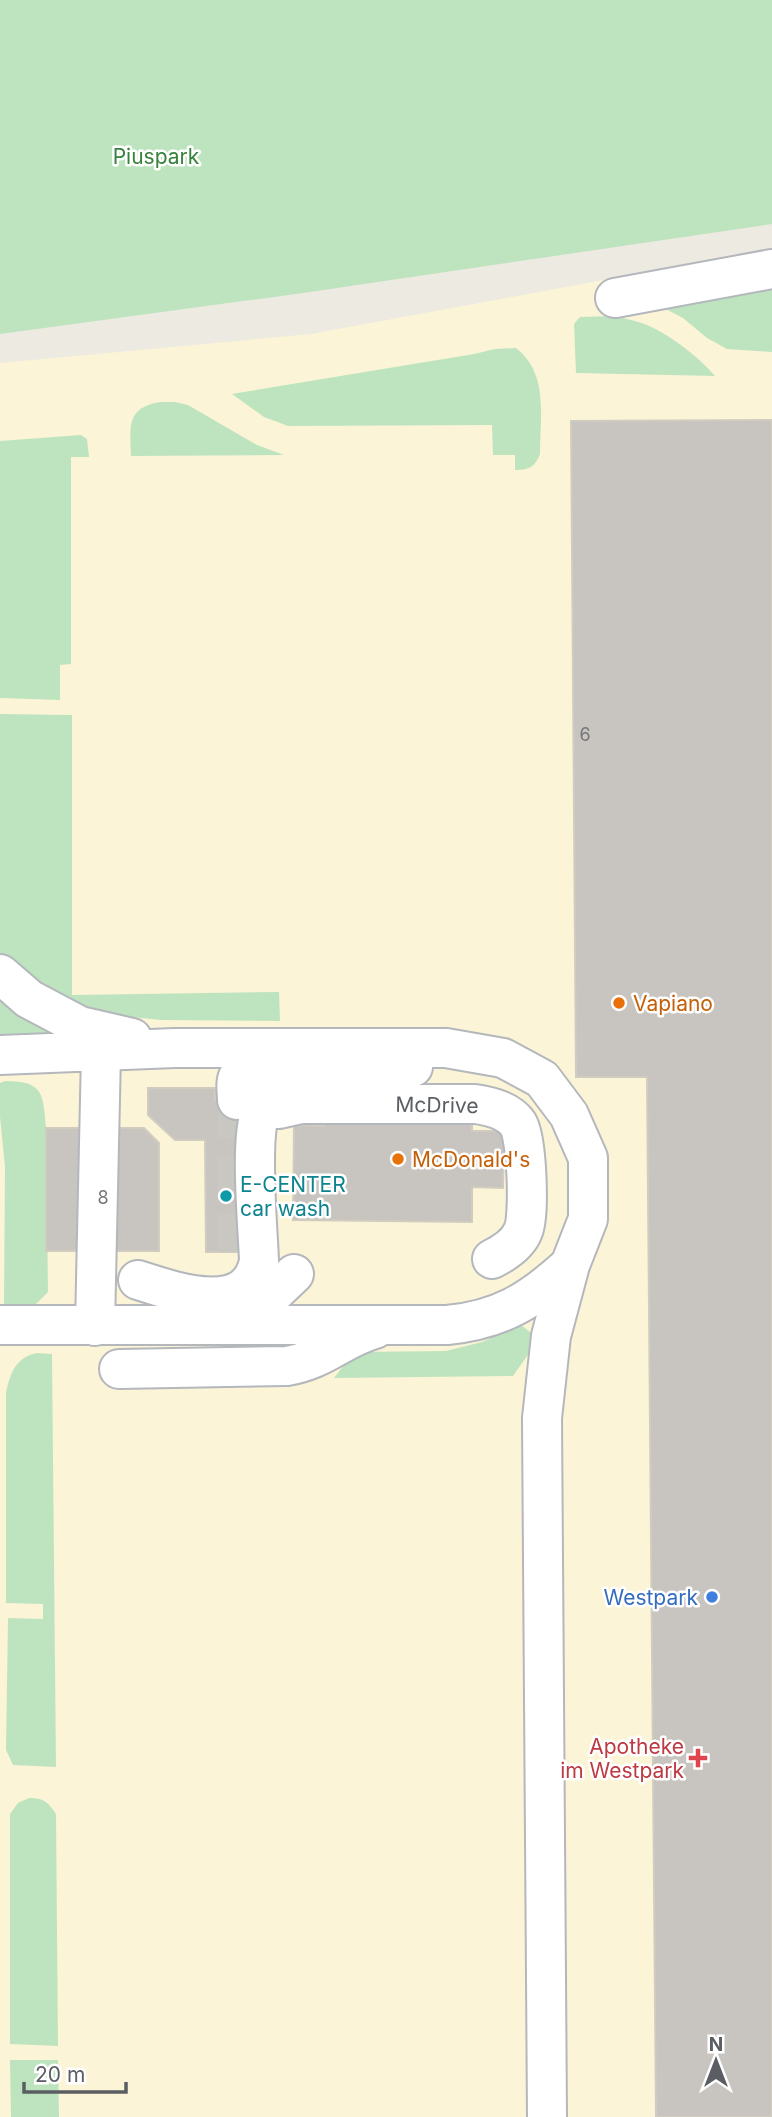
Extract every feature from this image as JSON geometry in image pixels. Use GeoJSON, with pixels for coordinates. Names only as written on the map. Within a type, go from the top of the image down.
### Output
{"type":"FeatureCollection","features":[{"type":"Feature","properties":{"kind":"lane"},"geometry":{"type":"LineString","coordinates":[[615,298],[772,269]]}},
{"type":"Feature","properties":{"kind":"lane"},"geometry":{"type":"LineString","coordinates":[[0,974],[29,999],[80,1026],[176,1048]]}},
{"type":"Feature","properties":{"kind":"lane"},"geometry":{"type":"LineString","coordinates":[[0,1055],[176,1048],[446,1048],[503,1058],[542,1079],[569,1115],[588,1158],[588,1219],[551,1336],[542,1418],[547,2117]]}},
{"type":"Feature","properties":{"kind":"lane"},"geometry":{"type":"LineString","coordinates":[[95,1326],[101,1053]]}},
{"type":"Feature","properties":{"kind":"lane"},"geometry":{"type":"LineString","coordinates":[[237,1100],[237,1079],[244,1070],[255,1067],[413,1067],[503,1058]]}},
{"type":"Feature","properties":{"kind":"lane"},"geometry":{"type":"LineString","coordinates":[[302,1326],[287,1320],[276,1311],[256,1201],[256,1136],[260,1112],[276,1090],[287,1081],[305,1077],[386,1075],[413,1067]]}},
{"type":"Feature","properties":{"kind":"lane","name":"McDrive"},"geometry":{"type":"LineString","coordinates":[[256,1136],[267,1117],[276,1111],[301,1104],[490,1105],[518,1125],[525,1150],[526,1173],[524,1229],[512,1246],[492,1259],[546,1256],[576,1251]]}},
{"type":"Feature","properties":{"kind":"lane"},"geometry":{"type":"LineString","coordinates":[[0,1325],[447,1325],[489,1318],[526,1302],[576,1251]]}},
{"type":"Feature","properties":{"kind":"lane"},"geometry":{"type":"LineString","coordinates":[[96,1279],[224,1277],[237,1263],[270,1267]]}},
{"type":"Feature","properties":{"kind":"lane"},"geometry":{"type":"LineString","coordinates":[[222,1326],[255,1311],[270,1267]]}},
{"type":"Feature","properties":{"kind":"lane"},"geometry":{"type":"LineString","coordinates":[[120,1368],[287,1366],[307,1363],[356,1335],[392,1325]]}},
{"type":"Feature","properties":{"kind":"shaded area"},"geometry":{"type":"Polygon","coordinates":[[[772,249],[772,2117],[0,2117],[0,363],[311,334],[772,249]]]}},
{"type":"Feature","properties":{"kind":"green space","name":"Piuspark"},"geometry":{"type":"Polygon","coordinates":[[[0,0],[772,0],[772,224],[303,293],[0,334],[0,0]]]}},
{"type":"Feature","properties":{"kind":"green space"},"geometry":{"type":"Polygon","coordinates":[[[772,281],[772,352],[727,349],[707,338],[683,318],[654,303],[772,281]]]}},
{"type":"Feature","properties":{"kind":"green space"},"geometry":{"type":"Polygon","coordinates":[[[614,316],[642,323],[662,333],[691,353],[715,376],[576,373],[574,324],[580,317],[614,316]]]}},
{"type":"Feature","properties":{"kind":"green space"},"geometry":{"type":"Polygon","coordinates":[[[516,348],[527,358],[534,370],[541,411],[540,454],[534,465],[524,469],[515,470],[515,455],[493,455],[492,425],[288,426],[264,417],[232,394],[495,349],[516,348]]]}},
{"type":"Feature","properties":{"kind":"green space"},"geometry":{"type":"Polygon","coordinates":[[[161,402],[188,405],[257,445],[284,455],[131,456],[132,420],[141,408],[161,402]]]}},
{"type":"Feature","properties":{"kind":"green space"},"geometry":{"type":"Polygon","coordinates":[[[81,435],[87,439],[89,457],[71,457],[71,664],[60,665],[60,700],[0,698],[0,441],[81,435]]]}},
{"type":"Feature","properties":{"kind":"green space"},"geometry":{"type":"Polygon","coordinates":[[[0,714],[72,715],[72,995],[279,992],[280,1021],[161,1020],[83,1012],[0,961],[0,714]]]}},
{"type":"Feature","properties":{"kind":"green space"},"geometry":{"type":"Polygon","coordinates":[[[0,993],[66,1034],[0,1037],[0,993]]]}},
{"type":"Feature","properties":{"kind":"green space"},"geometry":{"type":"Polygon","coordinates":[[[5,1081],[34,1087],[44,1106],[48,1292],[35,1305],[4,1305],[5,1167],[0,1083],[5,1081]]]}},
{"type":"Feature","properties":{"kind":"green space"},"geometry":{"type":"Polygon","coordinates":[[[521,1325],[539,1339],[513,1376],[334,1378],[354,1352],[446,1351],[482,1342],[521,1325]]]}},
{"type":"Feature","properties":{"kind":"green space"},"geometry":{"type":"Polygon","coordinates":[[[37,1353],[52,1354],[56,1767],[13,1765],[6,1750],[8,1618],[43,1619],[43,1604],[6,1603],[6,1393],[15,1367],[24,1358],[37,1353]]]}},
{"type":"Feature","properties":{"kind":"green space"},"geometry":{"type":"Polygon","coordinates":[[[29,1798],[45,1802],[56,1814],[58,2046],[10,2044],[10,1814],[18,1803],[29,1798]]]}},
{"type":"Feature","properties":{"kind":"green space"},"geometry":{"type":"Polygon","coordinates":[[[10,2060],[58,2060],[59,2117],[11,2117],[10,2060]]]}},
{"type":"Feature","properties":{"kind":"building","name":"Westpark"},"geometry":{"type":"Polygon","coordinates":[[[772,420],[772,2117],[656,2117],[647,1077],[576,1077],[571,421],[772,420]]]}},
{"type":"Feature","properties":{"kind":"building","name":"E-CENTER car wash"},"geometry":{"type":"Polygon","coordinates":[[[148,1088],[215,1088],[215,1100],[245,1100],[246,1252],[206,1252],[205,1140],[175,1140],[148,1115],[148,1088]]]}},
{"type":"Feature","properties":{"kind":"building","name":"McDonald's"},"geometry":{"type":"Polygon","coordinates":[[[324,1111],[472,1112],[472,1131],[504,1131],[503,1188],[472,1187],[472,1222],[293,1220],[294,1125],[324,1126],[324,1111]]]}},
{"type":"Feature","properties":{"kind":"building"},"geometry":{"type":"Polygon","coordinates":[[[46,1128],[144,1128],[159,1143],[159,1251],[46,1251],[46,1128]]]}},
{"type":"Feature","properties":{"kind":"tunnel"},"geometry":{"type":"LineString","coordinates":[[237,1100],[237,1252]]}},
{"type":"Feature","properties":{"kind":"place","name":"Vapiano"},"geometry":{"type":"Point","coordinates":[619,1003]}},
{"type":"Feature","properties":{"kind":"place","name":"McDonald's"},"geometry":{"type":"Point","coordinates":[398,1159]}},
{"type":"Feature","properties":{"kind":"place","name":"E-CENTER car wash"},"geometry":{"type":"Point","coordinates":[226,1196]}},
{"type":"Feature","properties":{"kind":"place","name":"Westpark"},"geometry":{"type":"Point","coordinates":[712,1597]}},
{"type":"Feature","properties":{"kind":"place","name":"Apotheke im Westpark"},"geometry":{"type":"Point","coordinates":[698,1758]}}]}
